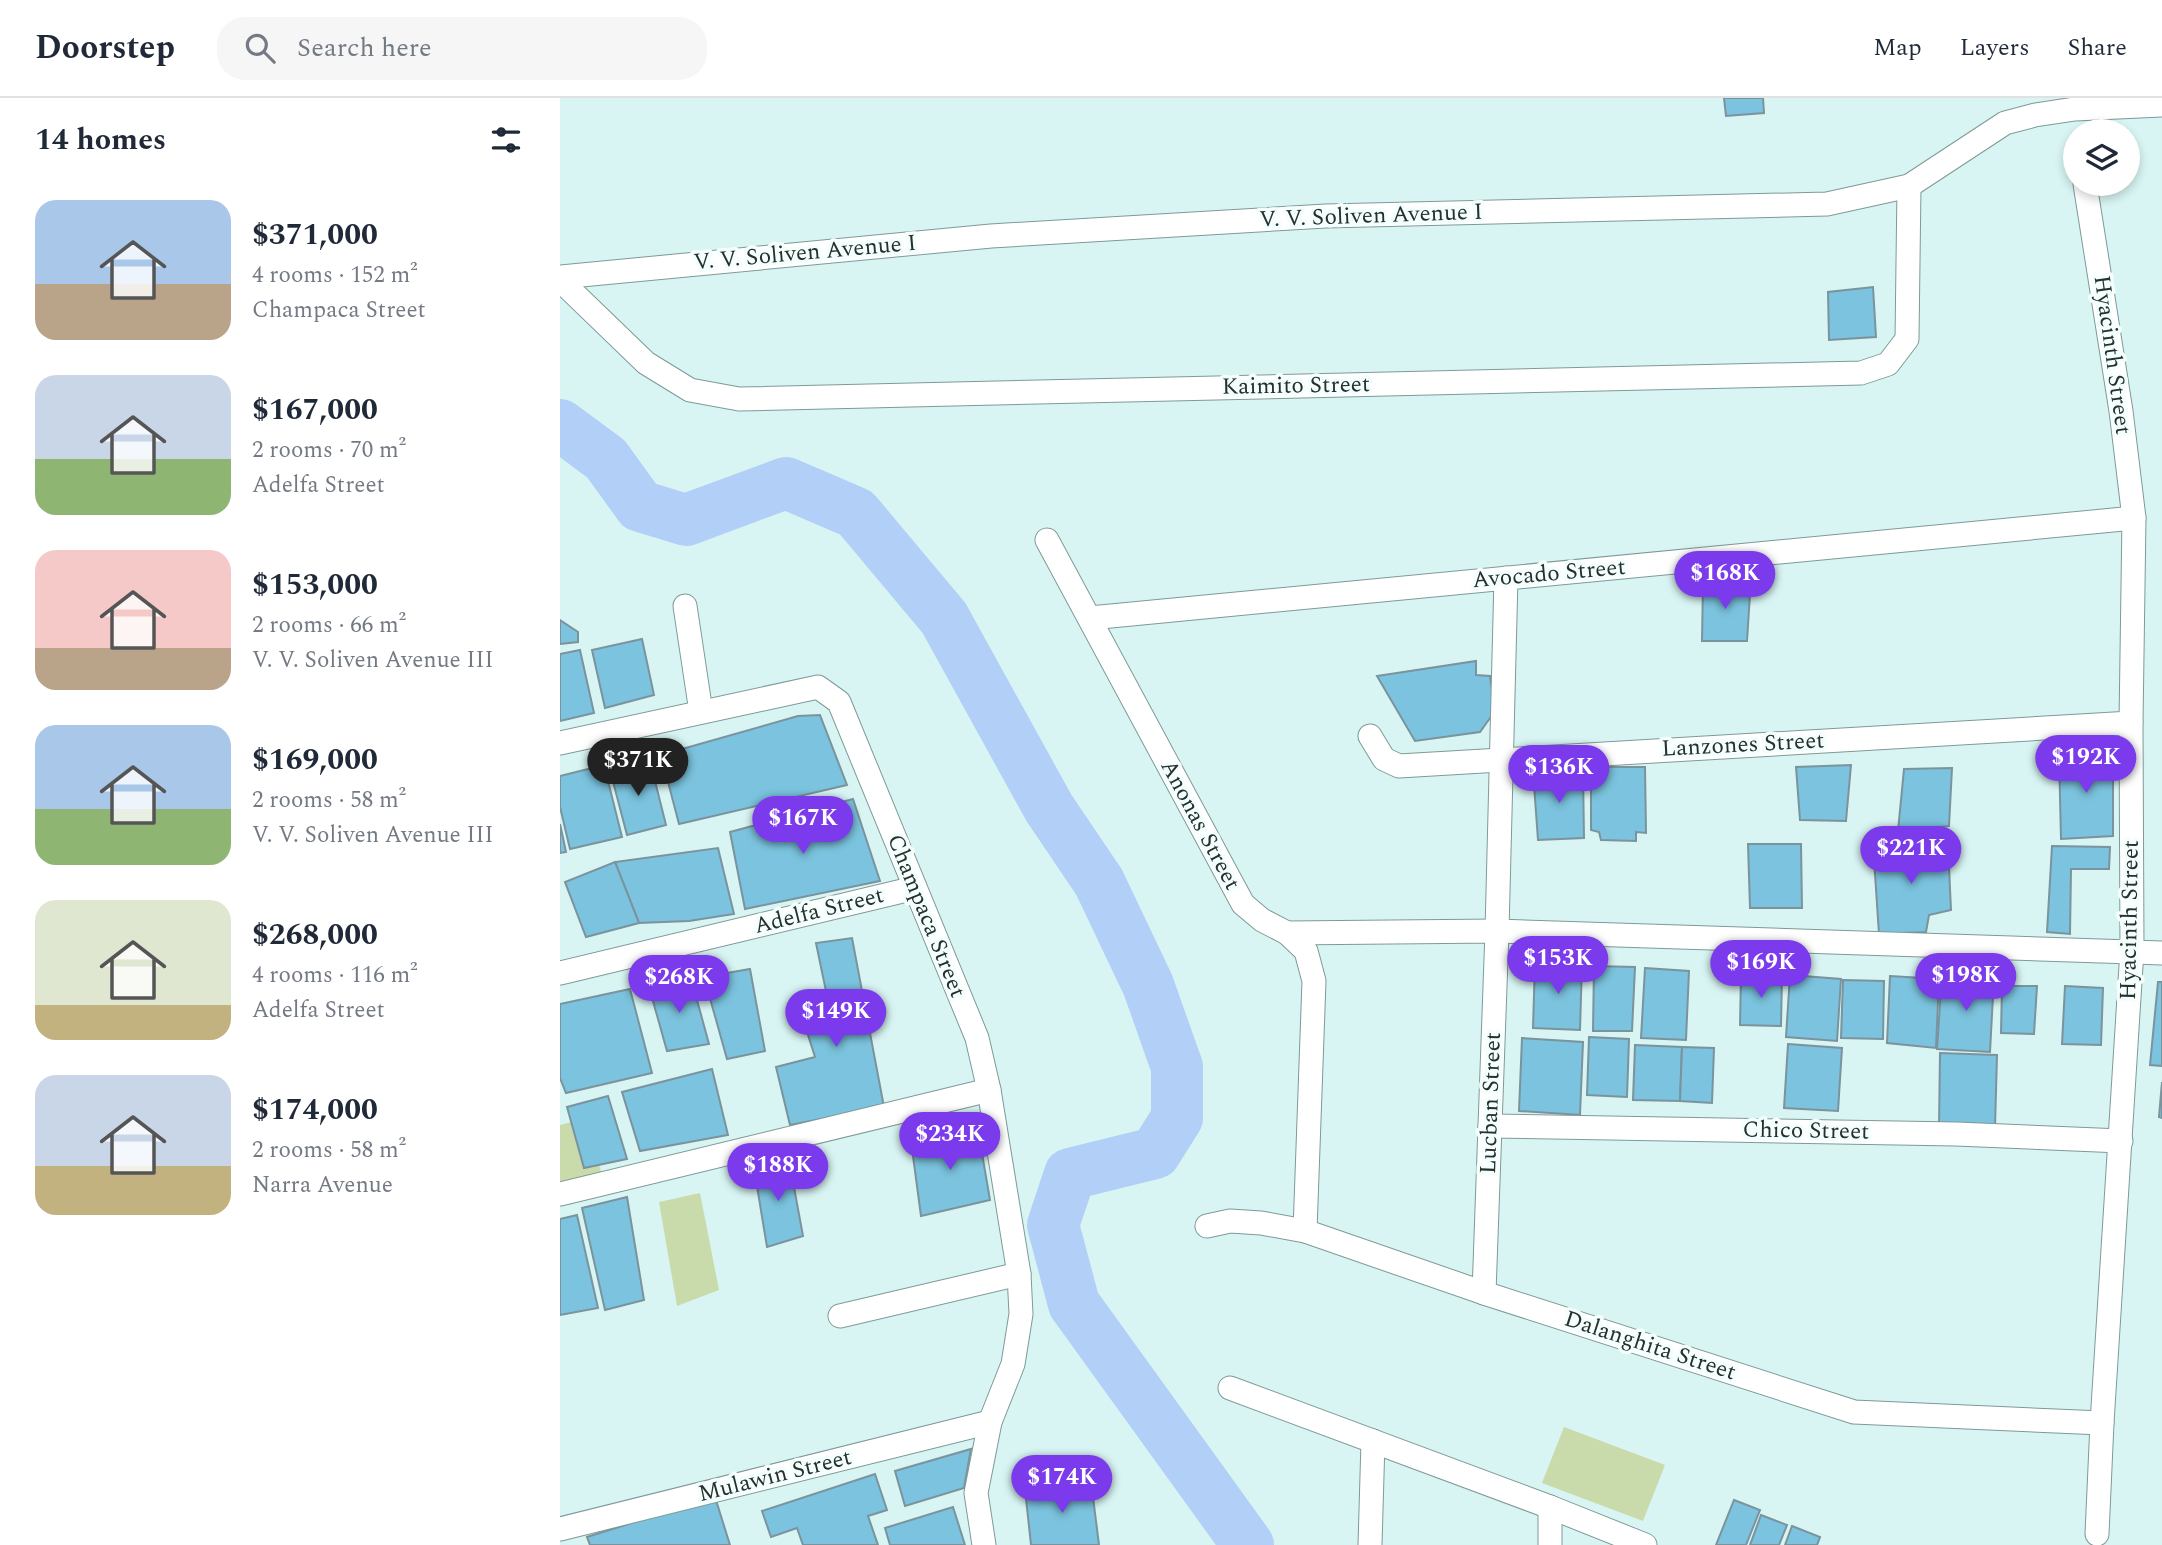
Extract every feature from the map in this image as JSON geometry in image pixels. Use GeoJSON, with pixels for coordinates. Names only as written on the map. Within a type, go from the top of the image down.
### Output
{"type":"FeatureCollection","features":[{"type":"Feature","properties":{"kind":"street","name":"V. V. Soliven Avenue I"},"geometry":{"type":"LineString","coordinates":[[560,279],[991,236],[1312,217],[1827,204],[1909,186],[2005,123],[2035,115],[2162,105]]}},
{"type":"Feature","properties":{"kind":"street","name":"Kaimito Street"},"geometry":{"type":"LineString","coordinates":[[560,279],[646,363],[690,390],[739,399],[1861,373],[1888,364],[1907,339],[1909,186]]}},
{"type":"Feature","properties":{"kind":"street","name":"Hyacinth Street"},"geometry":{"type":"LineString","coordinates":[[2087,196],[2115,372],[2134,518],[2132,950],[2097,1534]]}},
{"type":"Feature","properties":{"kind":"street","name":"Avocado Street"},"geometry":{"type":"LineString","coordinates":[[1090,618],[2134,518]]}},
{"type":"Feature","properties":{"kind":"street","name":"Anonas Street"},"geometry":{"type":"LineString","coordinates":[[1047,540],[1243,904],[1262,920],[1287,933],[1306,951],[1314,981],[1305,1231]]}},
{"type":"Feature","properties":{"kind":"street","name":"Lucban Street"},"geometry":{"type":"LineString","coordinates":[[1485,1293],[1506,578]]}},
{"type":"Feature","properties":{"kind":"street"},"geometry":{"type":"LineString","coordinates":[[685,606],[701,712]]}},
{"type":"Feature","properties":{"kind":"street","name":"Champaca Street"},"geometry":{"type":"LineString","coordinates":[[560,743],[818,687],[839,702],[977,1038],[989,1090],[1018,1274],[1021,1314],[1013,1364],[990,1422],[976,1493],[984,1545]]}},
{"type":"Feature","properties":{"kind":"street","name":"Lanzones Street"},"geometry":{"type":"LineString","coordinates":[[1370,736],[1384,760],[1399,766],[2131,723]]}},
{"type":"Feature","properties":{"kind":"street","name":"Adelfa Street"},"geometry":{"type":"LineString","coordinates":[[560,973],[915,888]]}},
{"type":"Feature","properties":{"kind":"street"},"geometry":{"type":"LineString","coordinates":[[1287,933],[1497,931],[2162,953]]}},
{"type":"Feature","properties":{"kind":"street"},"geometry":{"type":"LineString","coordinates":[[560,1194],[989,1090]]}},
{"type":"Feature","properties":{"kind":"street","name":"Chico Street"},"geometry":{"type":"LineString","coordinates":[[1490,1126],[1943,1133],[2121,1141]]}},
{"type":"Feature","properties":{"kind":"street","name":"Dalanghita Street"},"geometry":{"type":"LineString","coordinates":[[1207,1226],[1240,1222],[1305,1231],[1485,1293],[1854,1412],[2102,1423]]}},
{"type":"Feature","properties":{"kind":"street"},"geometry":{"type":"LineString","coordinates":[[840,1316],[1018,1274]]}},
{"type":"Feature","properties":{"kind":"street"},"geometry":{"type":"LineString","coordinates":[[1230,1388],[1645,1545]]}},
{"type":"Feature","properties":{"kind":"street","name":"Mulawin Street"},"geometry":{"type":"LineString","coordinates":[[571,1534],[990,1422]]}},
{"type":"Feature","properties":{"kind":"street"},"geometry":{"type":"LineString","coordinates":[[1370,1545],[1373,1441]]}},
{"type":"Feature","properties":{"kind":"street"},"geometry":{"type":"LineString","coordinates":[[1550,1507],[1550,1545]]}},
{"type":"Feature","properties":{"kind":"green space"},"geometry":{"type":"Polygon","coordinates":[[[586,1118],[602,1175],[560,1186],[560,1125],[586,1118]]]}},
{"type":"Feature","properties":{"kind":"green space"},"geometry":{"type":"Polygon","coordinates":[[[700,1193],[719,1290],[677,1306],[659,1202],[700,1193]]]}},
{"type":"Feature","properties":{"kind":"green space"},"geometry":{"type":"Polygon","coordinates":[[[1564,1427],[1665,1465],[1643,1521],[1542,1483],[1564,1427]]]}},
{"type":"Feature","properties":{"kind":"building"},"geometry":{"type":"Polygon","coordinates":[[[1724,98],[1763,98],[1764,113],[1726,116],[1724,98]]]}},
{"type":"Feature","properties":{"kind":"building"},"geometry":{"type":"Polygon","coordinates":[[[1873,287],[1876,337],[1829,340],[1828,292],[1873,287]]]}},
{"type":"Feature","properties":{"kind":"building"},"geometry":{"type":"Polygon","coordinates":[[[1734,575],[1739,587],[1750,594],[1747,641],[1702,641],[1703,582],[1734,575]]]}},
{"type":"Feature","properties":{"kind":"building"},"geometry":{"type":"Polygon","coordinates":[[[560,620],[578,632],[578,642],[560,644],[560,620]]]}},
{"type":"Feature","properties":{"kind":"building"},"geometry":{"type":"Polygon","coordinates":[[[642,639],[654,695],[605,708],[592,650],[642,639]]]}},
{"type":"Feature","properties":{"kind":"building"},"geometry":{"type":"Polygon","coordinates":[[[580,650],[594,713],[560,721],[560,654],[580,650]]]}},
{"type":"Feature","properties":{"kind":"building"},"geometry":{"type":"Polygon","coordinates":[[[1476,661],[1476,675],[1490,676],[1495,711],[1480,732],[1415,741],[1377,676],[1476,661]]]}},
{"type":"Feature","properties":{"kind":"building"},"geometry":{"type":"Polygon","coordinates":[[[820,715],[847,785],[679,824],[661,755],[798,716],[820,715]]]}},
{"type":"Feature","properties":{"kind":"building"},"geometry":{"type":"Polygon","coordinates":[[[2113,752],[2113,836],[2061,839],[2059,755],[2113,752]]]}},
{"type":"Feature","properties":{"kind":"building"},"geometry":{"type":"Polygon","coordinates":[[[650,761],[666,825],[627,835],[610,770],[650,761]]]}},
{"type":"Feature","properties":{"kind":"building"},"geometry":{"type":"Polygon","coordinates":[[[604,765],[622,837],[570,849],[560,807],[560,776],[604,765]]]}},
{"type":"Feature","properties":{"kind":"building"},"geometry":{"type":"Polygon","coordinates":[[[1851,765],[1846,821],[1800,820],[1796,767],[1851,765]]]}},
{"type":"Feature","properties":{"kind":"building"},"geometry":{"type":"Polygon","coordinates":[[[1591,767],[1645,767],[1646,833],[1636,832],[1636,841],[1601,840],[1599,832],[1591,830],[1591,767]]]}},
{"type":"Feature","properties":{"kind":"building"},"geometry":{"type":"Polygon","coordinates":[[[1952,768],[1949,826],[1898,831],[1904,769],[1952,768]]]}},
{"type":"Feature","properties":{"kind":"building"},"geometry":{"type":"Polygon","coordinates":[[[1533,771],[1583,771],[1584,838],[1538,840],[1533,771]]]}},
{"type":"Feature","properties":{"kind":"building"},"geometry":{"type":"Polygon","coordinates":[[[853,799],[880,881],[745,909],[730,832],[853,799]]]}},
{"type":"Feature","properties":{"kind":"building"},"geometry":{"type":"Polygon","coordinates":[[[560,824],[566,852],[560,853],[560,824]]]}},
{"type":"Feature","properties":{"kind":"building"},"geometry":{"type":"Polygon","coordinates":[[[1748,844],[1801,844],[1802,908],[1750,908],[1748,844]]]}},
{"type":"Feature","properties":{"kind":"building"},"geometry":{"type":"Polygon","coordinates":[[[1873,844],[1948,845],[1951,910],[1929,915],[1926,932],[1879,934],[1873,844]]]}},
{"type":"Feature","properties":{"kind":"building"},"geometry":{"type":"Polygon","coordinates":[[[2052,846],[2110,847],[2109,869],[2071,869],[2070,934],[2047,932],[2052,846]]]}},
{"type":"Feature","properties":{"kind":"building"},"geometry":{"type":"Polygon","coordinates":[[[718,848],[734,914],[689,921],[639,923],[615,862],[718,848]]]}},
{"type":"Feature","properties":{"kind":"building"},"geometry":{"type":"Polygon","coordinates":[[[615,862],[639,923],[586,937],[565,882],[615,862]]]}},
{"type":"Feature","properties":{"kind":"building"},"geometry":{"type":"Polygon","coordinates":[[[852,938],[884,1107],[790,1125],[776,1067],[815,1057],[808,1035],[833,1025],[816,943],[852,938]]]}},
{"type":"Feature","properties":{"kind":"building"},"geometry":{"type":"Polygon","coordinates":[[[1535,961],[1582,963],[1580,1030],[1533,1028],[1535,961]]]}},
{"type":"Feature","properties":{"kind":"building"},"geometry":{"type":"Polygon","coordinates":[[[1594,966],[1635,967],[1632,1031],[1593,1031],[1594,966]]]}},
{"type":"Feature","properties":{"kind":"building"},"geometry":{"type":"Polygon","coordinates":[[[1645,968],[1689,971],[1686,1040],[1641,1038],[1645,968]]]}},
{"type":"Feature","properties":{"kind":"building"},"geometry":{"type":"Polygon","coordinates":[[[750,969],[765,1051],[727,1059],[704,977],[750,969]]]}},
{"type":"Feature","properties":{"kind":"building"},"geometry":{"type":"Polygon","coordinates":[[[1741,974],[1782,975],[1781,1026],[1740,1025],[1741,974]]]}},
{"type":"Feature","properties":{"kind":"building"},"geometry":{"type":"Polygon","coordinates":[[[1942,974],[1994,977],[1990,1052],[1937,1049],[1942,974]]]}},
{"type":"Feature","properties":{"kind":"building"},"geometry":{"type":"Polygon","coordinates":[[[1790,975],[1841,979],[1837,1041],[1786,1037],[1790,975]]]}},
{"type":"Feature","properties":{"kind":"building"},"geometry":{"type":"Polygon","coordinates":[[[1890,976],[1939,979],[1936,1048],[1887,1043],[1890,976]]]}},
{"type":"Feature","properties":{"kind":"building"},"geometry":{"type":"Polygon","coordinates":[[[691,978],[709,1044],[667,1051],[649,987],[691,978]]]}},
{"type":"Feature","properties":{"kind":"building"},"geometry":{"type":"Polygon","coordinates":[[[1843,980],[1884,981],[1883,1039],[1841,1038],[1843,980]]]}},
{"type":"Feature","properties":{"kind":"building"},"geometry":{"type":"Polygon","coordinates":[[[2158,982],[2162,982],[2162,1066],[2150,1065],[2158,982]]]}},
{"type":"Feature","properties":{"kind":"building"},"geometry":{"type":"Polygon","coordinates":[[[2002,986],[2037,986],[2034,1034],[2001,1033],[2002,986]]]}},
{"type":"Feature","properties":{"kind":"building"},"geometry":{"type":"Polygon","coordinates":[[[2065,986],[2103,988],[2101,1045],[2062,1044],[2065,986]]]}},
{"type":"Feature","properties":{"kind":"building"},"geometry":{"type":"Polygon","coordinates":[[[630,989],[652,1073],[566,1093],[560,1078],[560,1004],[630,989]]]}},
{"type":"Feature","properties":{"kind":"building"},"geometry":{"type":"Polygon","coordinates":[[[1589,1037],[1629,1039],[1627,1097],[1587,1095],[1589,1037]]]}},
{"type":"Feature","properties":{"kind":"building"},"geometry":{"type":"Polygon","coordinates":[[[1522,1038],[1583,1042],[1580,1115],[1519,1111],[1522,1038]]]}},
{"type":"Feature","properties":{"kind":"building"},"geometry":{"type":"Polygon","coordinates":[[[1788,1044],[1842,1048],[1838,1111],[1784,1108],[1788,1044]]]}},
{"type":"Feature","properties":{"kind":"building"},"geometry":{"type":"Polygon","coordinates":[[[1635,1045],[1682,1047],[1680,1101],[1633,1100],[1635,1045]]]}},
{"type":"Feature","properties":{"kind":"building"},"geometry":{"type":"Polygon","coordinates":[[[1682,1047],[1714,1048],[1712,1103],[1680,1101],[1682,1047]]]}},
{"type":"Feature","properties":{"kind":"building"},"geometry":{"type":"Polygon","coordinates":[[[1940,1053],[1997,1055],[1995,1128],[1939,1127],[1940,1053]]]}},
{"type":"Feature","properties":{"kind":"building"},"geometry":{"type":"Polygon","coordinates":[[[712,1069],[728,1135],[640,1151],[622,1092],[712,1069]]]}},
{"type":"Feature","properties":{"kind":"building"},"geometry":{"type":"Polygon","coordinates":[[[2162,1082],[2162,1118],[2159,1117],[2162,1082]]]}},
{"type":"Feature","properties":{"kind":"building"},"geometry":{"type":"Polygon","coordinates":[[[608,1096],[627,1159],[584,1168],[567,1107],[608,1096]]]}},
{"type":"Feature","properties":{"kind":"building"},"geometry":{"type":"Polygon","coordinates":[[[978,1130],[990,1200],[921,1216],[911,1141],[978,1130]]]}},
{"type":"Feature","properties":{"kind":"building"},"geometry":{"type":"Polygon","coordinates":[[[789,1160],[803,1236],[767,1247],[754,1168],[789,1160]]]}},
{"type":"Feature","properties":{"kind":"building"},"geometry":{"type":"Polygon","coordinates":[[[627,1197],[644,1300],[605,1310],[582,1208],[627,1197]]]}},
{"type":"Feature","properties":{"kind":"building"},"geometry":{"type":"Polygon","coordinates":[[[577,1215],[598,1308],[560,1315],[560,1219],[577,1215]]]}},
{"type":"Feature","properties":{"kind":"building"},"geometry":{"type":"Polygon","coordinates":[[[971,1449],[964,1488],[905,1506],[895,1471],[971,1449]]]}},
{"type":"Feature","properties":{"kind":"building"},"geometry":{"type":"Polygon","coordinates":[[[875,1474],[887,1510],[868,1516],[878,1545],[803,1545],[797,1528],[771,1537],[762,1511],[875,1474]]]}},
{"type":"Feature","properties":{"kind":"building"},"geometry":{"type":"Polygon","coordinates":[[[1091,1481],[1099,1545],[1031,1545],[1025,1489],[1091,1481]]]}},
{"type":"Feature","properties":{"kind":"building"},"geometry":{"type":"Polygon","coordinates":[[[715,1497],[730,1545],[590,1545],[587,1537],[715,1497]]]}},
{"type":"Feature","properties":{"kind":"building"},"geometry":{"type":"Polygon","coordinates":[[[1734,1500],[1760,1510],[1746,1545],[1716,1545],[1734,1500]]]}},
{"type":"Feature","properties":{"kind":"building"},"geometry":{"type":"Polygon","coordinates":[[[953,1507],[965,1545],[890,1545],[885,1528],[953,1507]]]}},
{"type":"Feature","properties":{"kind":"building"},"geometry":{"type":"Polygon","coordinates":[[[1761,1515],[1787,1525],[1779,1545],[1750,1545],[1761,1515]]]}},
{"type":"Feature","properties":{"kind":"building"},"geometry":{"type":"Polygon","coordinates":[[[1792,1526],[1820,1537],[1817,1545],[1785,1545],[1792,1526]]]}},
{"type":"Feature","properties":{"kind":"waterway"},"geometry":{"type":"LineString","coordinates":[[560,425],[606,459],[640,506],[686,520],[786,483],[856,513],[944,618],[1049,808],[1099,882],[1148,985],[1177,1067],[1177,1118],[1155,1153],[1070,1174],[1053,1225],[1074,1304],[1248,1545]]}}]}
